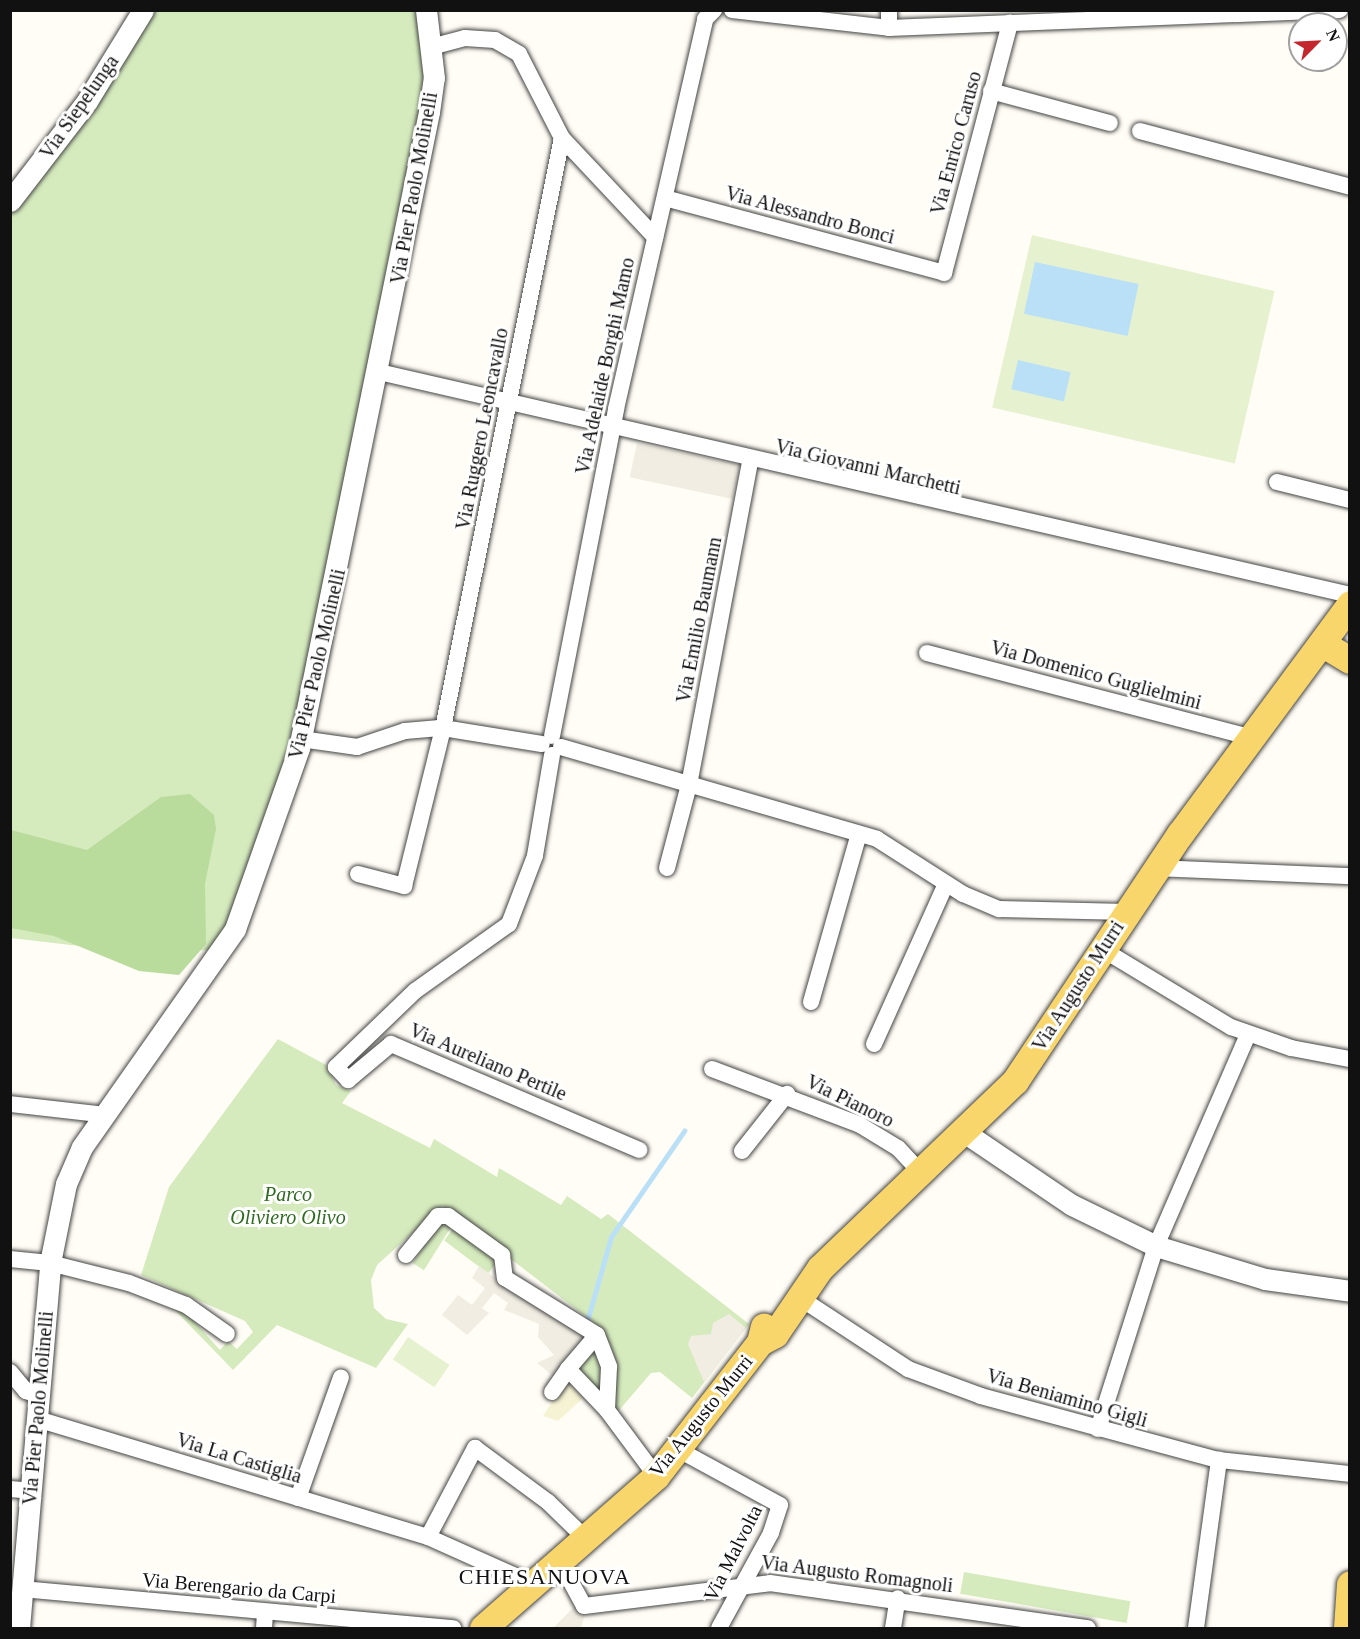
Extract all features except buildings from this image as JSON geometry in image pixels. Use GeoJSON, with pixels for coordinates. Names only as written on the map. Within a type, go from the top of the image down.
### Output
{"type":"FeatureCollection","features":[{"type":"Feature","properties":{"kind":"main road","name":"Via Augusto Murri"},"geometry":{"type":"LineString","coordinates":[[483,1629],[531,1583],[656,1476],[679,1450],[760,1342],[764,1325],[780,1304],[797,1296],[920,1172],[1015,1081],[1157,868],[1323,644],[1350,604]]}},
{"type":"Feature","properties":{"kind":"main road"},"geometry":{"type":"LineString","coordinates":[[1323,644],[1350,660]]}},
{"type":"Feature","properties":{"kind":"main road"},"geometry":{"type":"LineString","coordinates":[[1347,1629],[1350,1586]]}},
{"type":"Feature","properties":{"kind":"street","name":"Via Siepelunga"},"geometry":{"type":"LineString","coordinates":[[10,201],[76,116],[143,10]]}},
{"type":"Feature","properties":{"kind":"street","name":"Via Pier Paolo Molinelli"},"geometry":{"type":"LineString","coordinates":[[20,1629],[21,1490],[37,1419],[50,1263],[66,1184],[82,1147],[235,929],[301,739],[379,372],[429,112],[431,47],[426,10]]}},
{"type":"Feature","properties":{"kind":"street","name":"Via Adelaide Borghi Mamo"},"geometry":{"type":"LineString","coordinates":[[552,745],[612,428],[705,20],[714,10]]}},
{"type":"Feature","properties":{"kind":"street"},"geometry":{"type":"LineString","coordinates":[[732,10],[889,19],[1006,19],[1340,10]]}},
{"type":"Feature","properties":{"kind":"street","name":"Via Enrico Caruso"},"geometry":{"type":"LineString","coordinates":[[944,273],[991,91],[1006,19]]}},
{"type":"Feature","properties":{"kind":"street"},"geometry":{"type":"LineString","coordinates":[[431,47],[465,38],[495,40],[519,54],[535,76],[562,138],[655,237]]}},
{"type":"Feature","properties":{"kind":"street"},"geometry":{"type":"LineString","coordinates":[[991,91],[1110,123]]}},
{"type":"Feature","properties":{"kind":"street"},"geometry":{"type":"LineString","coordinates":[[1140,131],[1350,187]]}},
{"type":"Feature","properties":{"kind":"street","name":"Via Ruggero Leoncavallo"},"geometry":{"type":"LineString","coordinates":[[358,874],[404,886],[443,728],[562,138]]}},
{"type":"Feature","properties":{"kind":"street","name":"Via Alessandro Bonci"},"geometry":{"type":"LineString","coordinates":[[665,198],[944,273]]}},
{"type":"Feature","properties":{"kind":"street","name":"Via Giovanni Marchetti"},"geometry":{"type":"LineString","coordinates":[[379,372],[508,400],[750,462],[1350,596]]}},
{"type":"Feature","properties":{"kind":"street","name":"Via Emilio Baumann"},"geometry":{"type":"LineString","coordinates":[[667,868],[689,785],[750,462]]}},
{"type":"Feature","properties":{"kind":"street"},"geometry":{"type":"LineString","coordinates":[[1277,482],[1350,500]]}},
{"type":"Feature","properties":{"kind":"street","name":"Via Domenico Guglielmini"},"geometry":{"type":"LineString","coordinates":[[927,653],[1254,738]]}},
{"type":"Feature","properties":{"kind":"street"},"geometry":{"type":"LineString","coordinates":[[301,739],[357,747],[405,731],[443,728],[552,745],[859,834],[898,849],[946,884],[1009,911],[1127,912]]}},
{"type":"Feature","properties":{"kind":"street","name":"Via Aureliano Pertile"},"geometry":{"type":"LineString","coordinates":[[552,745],[535,856],[510,924],[415,991],[336,1066],[348,1080],[391,1044],[639,1150]]}},
{"type":"Feature","properties":{"kind":"street"},"geometry":{"type":"LineString","coordinates":[[811,1002],[859,834]]}},
{"type":"Feature","properties":{"kind":"street"},"geometry":{"type":"LineString","coordinates":[[1157,868],[1350,876]]}},
{"type":"Feature","properties":{"kind":"street"},"geometry":{"type":"LineString","coordinates":[[874,1044],[946,884]]}},
{"type":"Feature","properties":{"kind":"street"},"geometry":{"type":"LineString","coordinates":[[1102,949],[1174,997],[1248,1034],[1350,1059]]}},
{"type":"Feature","properties":{"kind":"street"},"geometry":{"type":"LineString","coordinates":[[1098,1429],[1156,1246],[1248,1034]]}},
{"type":"Feature","properties":{"kind":"street","name":"Via Pianoro"},"geometry":{"type":"LineString","coordinates":[[712,1069],[787,1094],[860,1125],[898,1148],[920,1172]]}},
{"type":"Feature","properties":{"kind":"street","name":"Via Pianoro"},"geometry":{"type":"LineString","coordinates":[[742,1151],[787,1094]]}},
{"type":"Feature","properties":{"kind":"street"},"geometry":{"type":"LineString","coordinates":[[10,1104],[106,1115]]}},
{"type":"Feature","properties":{"kind":"street"},"geometry":{"type":"LineString","coordinates":[[963,1132],[1072,1205],[1156,1246],[1265,1279],[1350,1291]]}},
{"type":"Feature","properties":{"kind":"street"},"geometry":{"type":"LineString","coordinates":[[406,1255],[438,1216],[448,1216],[502,1255],[505,1278],[597,1335],[609,1366],[607,1410]]}},
{"type":"Feature","properties":{"kind":"street"},"geometry":{"type":"LineString","coordinates":[[10,1259],[50,1263],[186,1305],[227,1334]]}},
{"type":"Feature","properties":{"kind":"street","name":"Via Beniamino Gigli"},"geometry":{"type":"LineString","coordinates":[[797,1296],[908,1369],[1098,1429],[1219,1460],[1350,1474]]}},
{"type":"Feature","properties":{"kind":"street"},"geometry":{"type":"LineString","coordinates":[[552,1392],[597,1335]]}},
{"type":"Feature","properties":{"kind":"street"},"geometry":{"type":"LineString","coordinates":[[568,1369],[607,1410],[656,1476]]}},
{"type":"Feature","properties":{"kind":"street"},"geometry":{"type":"LineString","coordinates":[[10,1372],[26,1391],[39,1395]]}},
{"type":"Feature","properties":{"kind":"street"},"geometry":{"type":"LineString","coordinates":[[298,1498],[341,1377]]}},
{"type":"Feature","properties":{"kind":"street","name":"Via La Castiglia"},"geometry":{"type":"LineString","coordinates":[[37,1419],[428,1537],[531,1583]]}},
{"type":"Feature","properties":{"kind":"street"},"geometry":{"type":"LineString","coordinates":[[428,1537],[475,1448],[548,1502],[585,1538]]}},
{"type":"Feature","properties":{"kind":"street","name":"Via Malvolta"},"geometry":{"type":"LineString","coordinates":[[679,1450],[780,1505],[771,1533],[718,1629]]}},
{"type":"Feature","properties":{"kind":"street"},"geometry":{"type":"LineString","coordinates":[[1196,1629],[1219,1460]]}},
{"type":"Feature","properties":{"kind":"street","name":"Via Augusto Romagnoli"},"geometry":{"type":"LineString","coordinates":[[559,1560],[584,1606],[742,1583],[898,1598],[1089,1629]]}},
{"type":"Feature","properties":{"kind":"street","name":"Via Berengario da Carpi"},"geometry":{"type":"LineString","coordinates":[[22,1588],[265,1620],[453,1629]]}},
{"type":"Feature","properties":{"kind":"street"},"geometry":{"type":"LineString","coordinates":[[893,1629],[898,1598]]}},
{"type":"Feature","properties":{"kind":"shaded area"},"geometry":{"type":"Polygon","coordinates":[[[637,443],[740,465],[732,499],[630,477],[637,443]]]}},
{"type":"Feature","properties":{"kind":"shaded area"},"geometry":{"type":"Polygon","coordinates":[[[479,1266],[518,1295],[592,1332],[557,1379],[537,1363],[554,1355],[538,1337],[539,1324],[504,1310],[508,1303],[494,1293],[482,1308],[489,1313],[467,1335],[442,1315],[458,1295],[472,1305],[485,1288],[472,1278],[479,1266]]]}},
{"type":"Feature","properties":{"kind":"shaded area"},"geometry":{"type":"Polygon","coordinates":[[[729,1314],[746,1328],[704,1382],[688,1344],[691,1336],[711,1334],[713,1323],[729,1314]]]}},
{"type":"Feature","properties":{"kind":"shaded area"},"geometry":{"type":"Polygon","coordinates":[[[566,1381],[583,1398],[558,1421],[543,1416],[566,1381]]]}},
{"type":"Feature","properties":{"kind":"shaded area"},"geometry":{"type":"Polygon","coordinates":[[[575,1606],[585,1614],[581,1628],[553,1628],[575,1606]]]}},
{"type":"Feature","properties":{"kind":"green space"},"geometry":{"type":"Polygon","coordinates":[[[156,11],[418,11],[426,83],[300,727],[229,921],[210,950],[139,953],[11,938],[11,206],[156,11]]]}},
{"type":"Feature","properties":{"kind":"green space"},"geometry":{"type":"Polygon","coordinates":[[[1032,235],[1275,291],[1235,463],[992,407],[1032,235]]]}},
{"type":"Feature","properties":{"kind":"green space"},"geometry":{"type":"Polygon","coordinates":[[[190,794],[214,815],[216,829],[205,884],[206,944],[179,975],[139,971],[54,936],[11,928],[11,830],[87,850],[161,797],[190,794]]]}},
{"type":"Feature","properties":{"kind":"green space","name":"Parco Oliviero Olivo"},"geometry":{"type":"Polygon","coordinates":[[[278,1039],[326,1065],[336,1085],[351,1091],[342,1103],[430,1148],[434,1139],[497,1177],[499,1168],[561,1205],[567,1196],[601,1219],[608,1214],[749,1324],[692,1398],[660,1372],[651,1373],[615,1415],[611,1346],[598,1326],[442,1206],[377,1265],[371,1280],[374,1308],[386,1319],[408,1324],[376,1368],[277,1325],[233,1370],[169,1304],[182,1308],[220,1350],[228,1341],[237,1349],[253,1332],[245,1321],[141,1275],[169,1187],[278,1039]]]}},
{"type":"Feature","properties":{"kind":"green space"},"geometry":{"type":"Polygon","coordinates":[[[440,1220],[451,1227],[424,1270],[413,1263],[440,1220]]]}},
{"type":"Feature","properties":{"kind":"green space"},"geometry":{"type":"Polygon","coordinates":[[[455,1226],[499,1259],[488,1273],[444,1240],[455,1226]]]}},
{"type":"Feature","properties":{"kind":"green space"},"geometry":{"type":"Polygon","coordinates":[[[408,1337],[449,1365],[434,1387],[393,1359],[408,1337]]]}},
{"type":"Feature","properties":{"kind":"green space"},"geometry":{"type":"Polygon","coordinates":[[[597,1342],[602,1356],[600,1391],[576,1372],[597,1342]]]}},
{"type":"Feature","properties":{"kind":"green space"},"geometry":{"type":"Polygon","coordinates":[[[964,1572],[1130,1601],[1127,1623],[960,1594],[964,1572]]]}},
{"type":"Feature","properties":{"kind":"water"},"geometry":{"type":"Polygon","coordinates":[[[1035,262],[1139,284],[1128,336],[1024,314],[1035,262]]]}},
{"type":"Feature","properties":{"kind":"water"},"geometry":{"type":"Polygon","coordinates":[[[1018,360],[1071,372],[1064,401],[1011,389],[1018,360]]]}},
{"type":"Feature","properties":{"kind":"waterway"},"geometry":{"type":"LineString","coordinates":[[588,1318],[611,1237],[684,1131]]}},
{"type":"Feature","properties":{"kind":"district","name":"CHIESANUOVA"},"geometry":{"type":"Point","coordinates":[545,1577]}}]}
